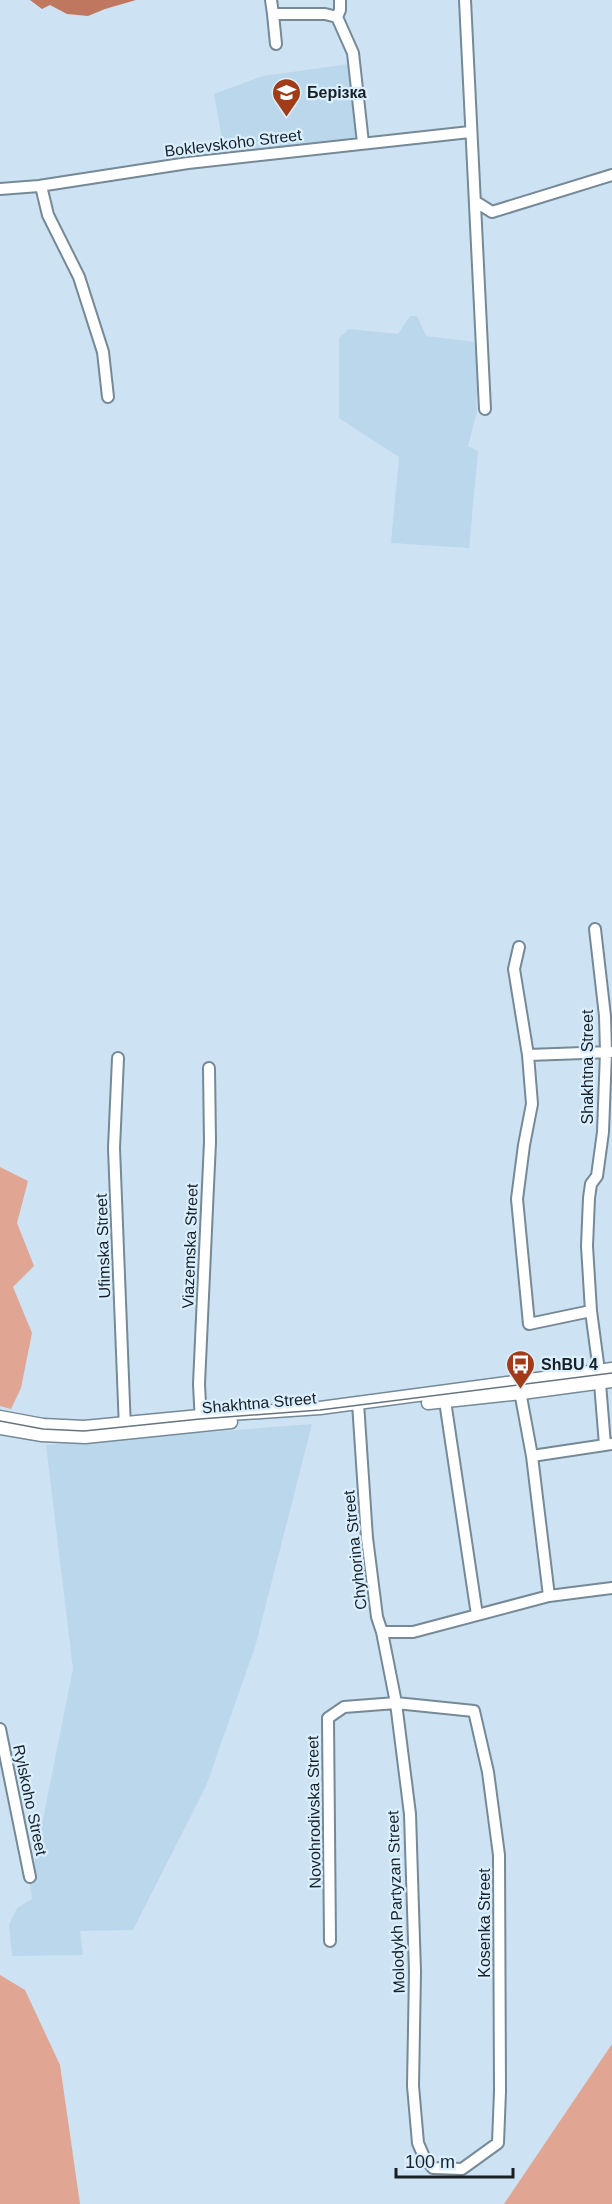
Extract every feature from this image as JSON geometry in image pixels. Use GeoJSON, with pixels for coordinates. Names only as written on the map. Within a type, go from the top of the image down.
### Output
{"type":"FeatureCollection","features":[{"type":"Feature","properties":{"kind":"main road","name":"Shakhtna Street"},"geometry":{"type":"LineString","coordinates":[[0,1428],[42,1435],[84,1437],[125,1428],[359,1406],[603,1378],[612,1370]]}},
{"type":"Feature","properties":{"kind":"main road","name":"Shakhtna Street"},"geometry":{"type":"LineString","coordinates":[[359,1406],[445,1401],[520,1388]]}},
{"type":"Feature","properties":{"kind":"main road","name":"Shakhtna Street"},"geometry":{"type":"LineString","coordinates":[[0,1418],[43,1425],[125,1428]]}},
{"type":"Feature","properties":{"kind":"street"},"geometry":{"type":"LineString","coordinates":[[271,0],[276,44]]}},
{"type":"Feature","properties":{"kind":"street"},"geometry":{"type":"LineString","coordinates":[[340,0],[337,17],[353,53],[363,143]]}},
{"type":"Feature","properties":{"kind":"street"},"geometry":{"type":"LineString","coordinates":[[465,0],[485,409]]}},
{"type":"Feature","properties":{"kind":"street"},"geometry":{"type":"LineString","coordinates":[[273,14],[325,14],[337,17]]}},
{"type":"Feature","properties":{"kind":"street","name":"Boklevskoho Street"},"geometry":{"type":"LineString","coordinates":[[0,189],[41,186],[188,163],[470,132]]}},
{"type":"Feature","properties":{"kind":"street"},"geometry":{"type":"LineString","coordinates":[[476,202],[492,212],[612,174]]}},
{"type":"Feature","properties":{"kind":"street"},"geometry":{"type":"LineString","coordinates":[[41,186],[48,215],[80,277],[103,352],[108,397]]}},
{"type":"Feature","properties":{"kind":"street","name":"Shakhtna Street"},"geometry":{"type":"LineString","coordinates":[[532,1455],[608,1444],[603,1378],[591,1311],[587,1246],[589,1198],[591,1184],[597,1176],[609,1052],[595,929]]}},
{"type":"Feature","properties":{"kind":"street"},"geometry":{"type":"LineString","coordinates":[[519,947],[514,969],[528,1055],[532,1104],[517,1199],[529,1324],[591,1311]]}},
{"type":"Feature","properties":{"kind":"street"},"geometry":{"type":"LineString","coordinates":[[528,1055],[609,1052]]}},
{"type":"Feature","properties":{"kind":"street","name":"Ufimska Street"},"geometry":{"type":"LineString","coordinates":[[118,1058],[114,1148],[125,1428]]}},
{"type":"Feature","properties":{"kind":"street","name":"Viazemska Street"},"geometry":{"type":"LineString","coordinates":[[201,1420],[199,1384],[210,1142],[209,1068]]}},
{"type":"Feature","properties":{"kind":"street"},"geometry":{"type":"LineString","coordinates":[[520,1388],[532,1455],[549,1596]]}},
{"type":"Feature","properties":{"kind":"street"},"geometry":{"type":"LineString","coordinates":[[445,1401],[477,1615]]}},
{"type":"Feature","properties":{"kind":"street","name":"Chyhorina Street"},"geometry":{"type":"LineString","coordinates":[[359,1406],[367,1538],[377,1617],[382,1632]]}},
{"type":"Feature","properties":{"kind":"street"},"geometry":{"type":"LineString","coordinates":[[382,1632],[413,1632],[549,1596],[612,1588]]}},
{"type":"Feature","properties":{"kind":"street","name":"Molodykh Partyzan Street"},"geometry":{"type":"LineString","coordinates":[[382,1632],[396,1703],[410,1814],[415,1972],[413,2086],[418,2143],[424,2157],[433,2168]]}},
{"type":"Feature","properties":{"kind":"street","name":"Novohrodivska Street"},"geometry":{"type":"LineString","coordinates":[[330,1941],[328,1718],[344,1707],[396,1703]]}},
{"type":"Feature","properties":{"kind":"street","name":"Kosenka Street"},"geometry":{"type":"LineString","coordinates":[[396,1703],[474,1711],[488,1772],[499,1855],[500,2091],[498,2143],[462,2169],[433,2168]]}},
{"type":"Feature","properties":{"kind":"street","name":"Rylskoho Street"},"geometry":{"type":"LineString","coordinates":[[0,1729],[30,1877]]}},
{"type":"Feature","properties":{"kind":"shaded area"},"geometry":{"type":"Polygon","coordinates":[[[30,0],[136,0],[88,16],[67,14],[50,5],[42,9],[30,0]]]}},
{"type":"Feature","properties":{"kind":"shaded area","name":"Берізка"},"geometry":{"type":"Polygon","coordinates":[[[349,64],[358,140],[225,155],[214,94],[263,76],[349,64]]]}},
{"type":"Feature","properties":{"kind":"shaded area"},"geometry":{"type":"Polygon","coordinates":[[[410,316],[417,316],[426,336],[475,342],[484,351],[476,401],[477,411],[468,446],[478,451],[469,548],[391,543],[399,457],[339,418],[339,338],[349,329],[398,334],[410,316]]]}},
{"type":"Feature","properties":{"kind":"shaded area"},"geometry":{"type":"Polygon","coordinates":[[[0,1167],[28,1181],[17,1223],[34,1266],[13,1287],[32,1333],[21,1388],[11,1409],[0,1406],[0,1167]]]}},
{"type":"Feature","properties":{"kind":"shaded area"},"geometry":{"type":"Polygon","coordinates":[[[312,1424],[255,1647],[206,1786],[133,1930],[80,1931],[83,1955],[12,1956],[9,1925],[17,1908],[32,1899],[30,1884],[73,1669],[46,1445],[312,1424]]]}},
{"type":"Feature","properties":{"kind":"shaded area"},"geometry":{"type":"Polygon","coordinates":[[[0,1975],[25,1990],[60,2065],[80,2204],[0,2204],[0,1975]]]}},
{"type":"Feature","properties":{"kind":"shaded area"},"geometry":{"type":"Polygon","coordinates":[[[612,2044],[612,2204],[504,2204],[612,2044]]]}},
{"type":"Feature","properties":{"kind":"tram line"},"geometry":{"type":"LineString","coordinates":[[0,1421],[43,1429],[84,1431],[320,1410],[612,1373]]}},
{"type":"Feature","properties":{"kind":"place","name":"Берізка"},"geometry":{"type":"Point","coordinates":[286,118]}},
{"type":"Feature","properties":{"kind":"place","name":"ShBU 4"},"geometry":{"type":"Point","coordinates":[520,1390]}}]}
